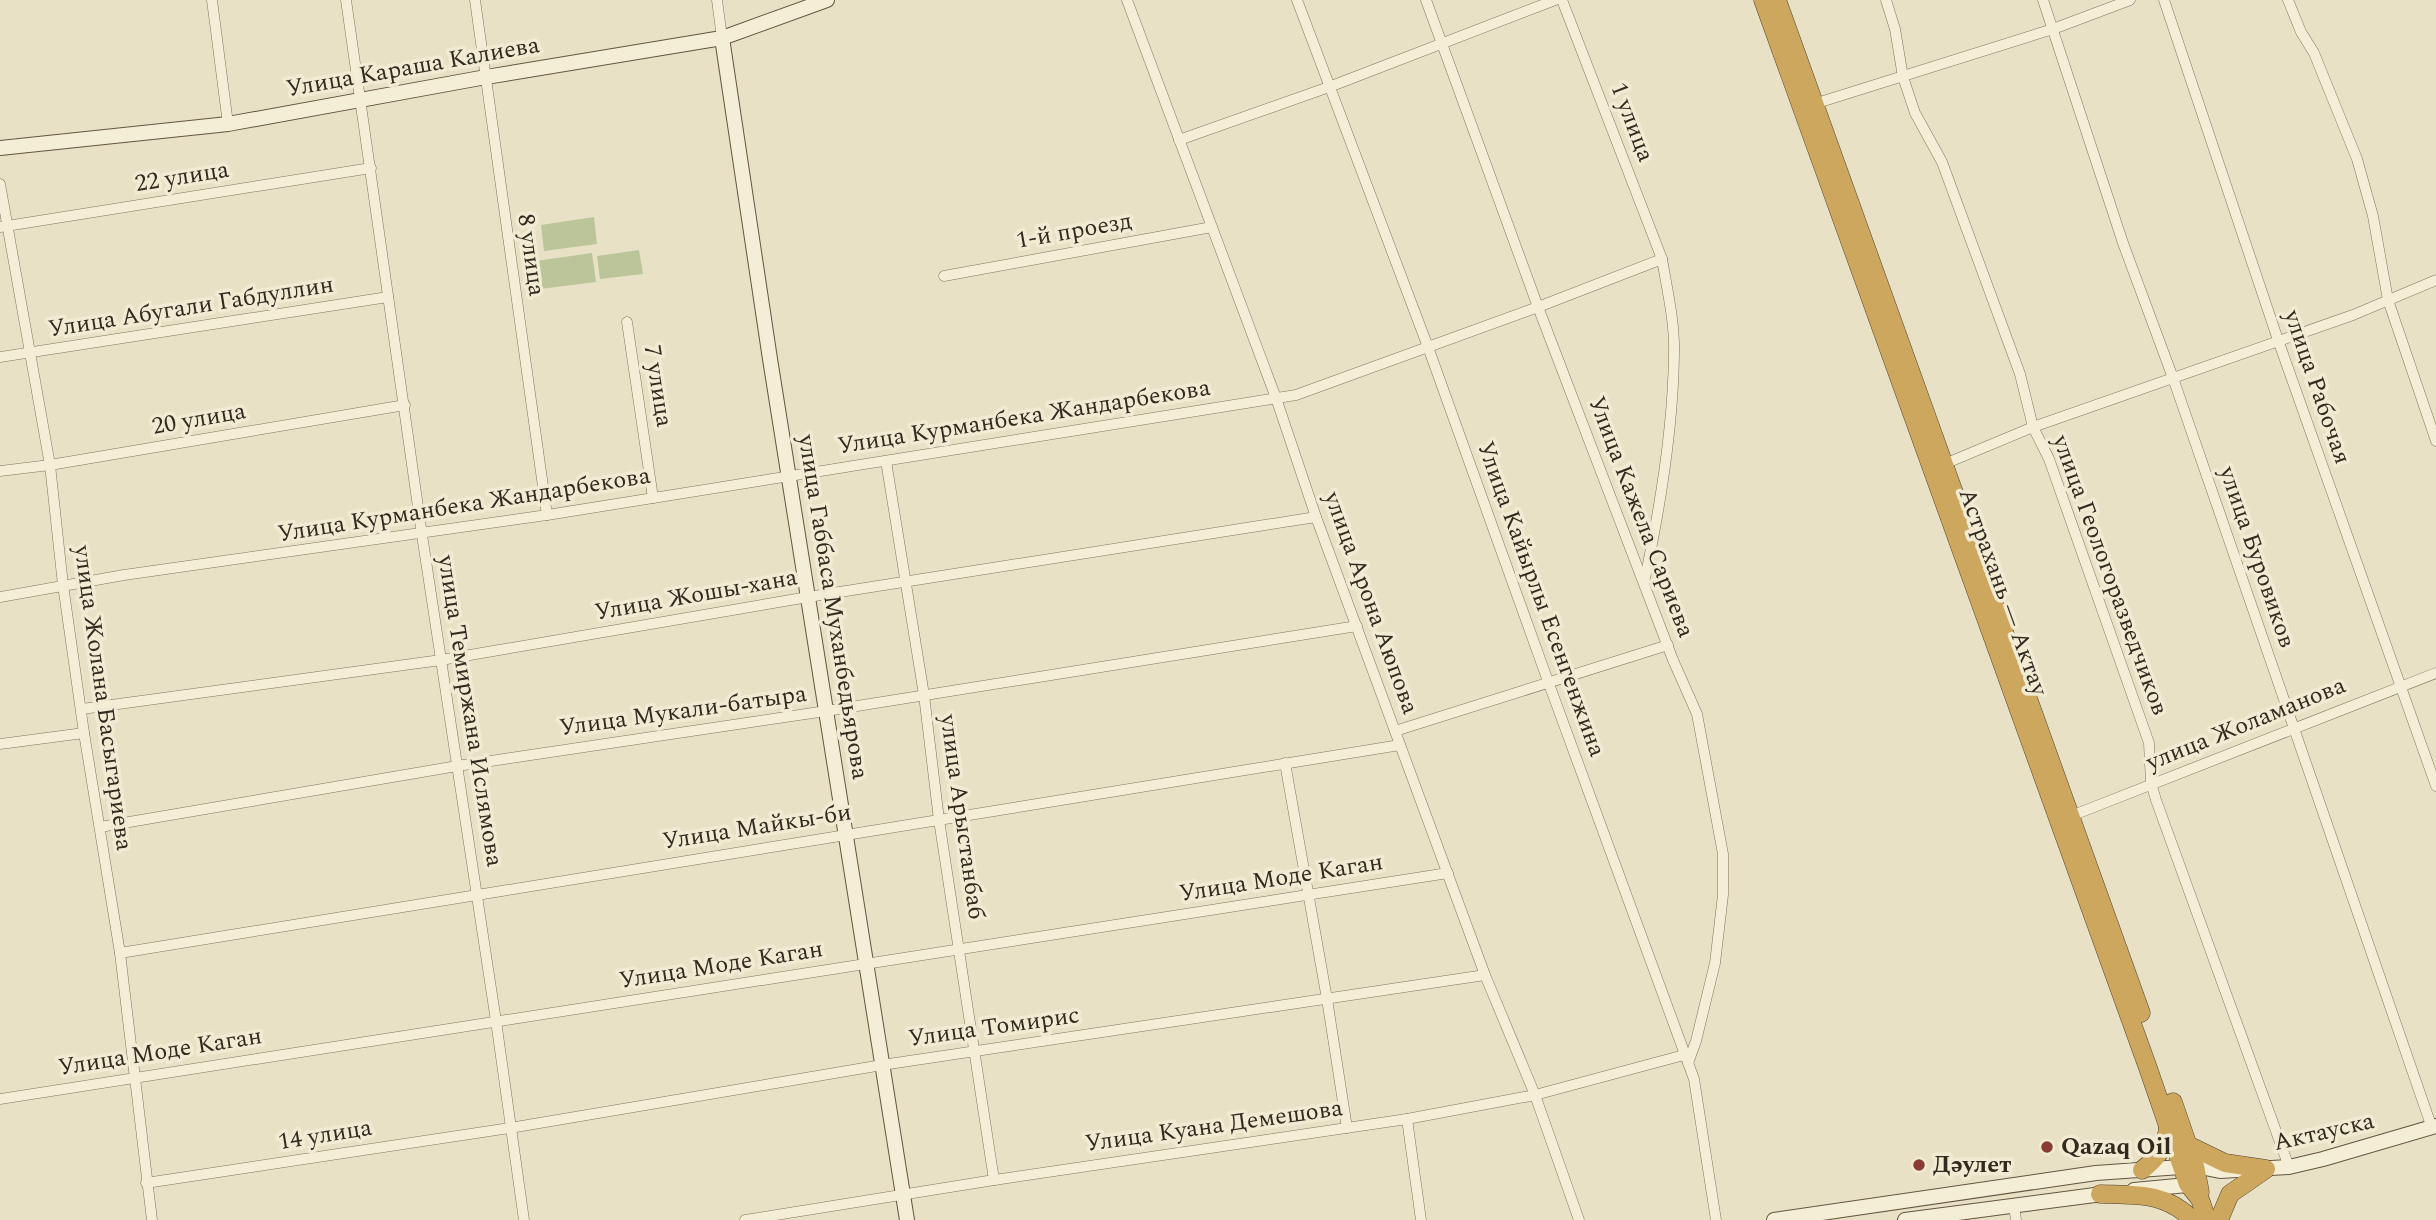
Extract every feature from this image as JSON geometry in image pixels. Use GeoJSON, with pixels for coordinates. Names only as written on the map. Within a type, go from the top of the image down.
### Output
{"type":"FeatureCollection","features":[{"type":"Feature","properties":{"kind":"highway","name":"Астрахань — Актау"},"geometry":{"type":"LineString","coordinates":[[1763,0],[1989,607],[2168,1122],[2207,1220]]}},
{"type":"Feature","properties":{"kind":"highway","name":"Астрахань — Актау"},"geometry":{"type":"LineString","coordinates":[[1777,0],[1938,467]]}},
{"type":"Feature","properties":{"kind":"highway","name":"Астрахань — Актау"},"geometry":{"type":"LineString","coordinates":[[1989,607],[2071,816],[2188,1145],[2193,1180]]}},
{"type":"Feature","properties":{"kind":"highway"},"geometry":{"type":"LineString","coordinates":[[2142,1170],[2163,1148],[2168,1122]]}},
{"type":"Feature","properties":{"kind":"highway"},"geometry":{"type":"LineString","coordinates":[[2188,1145],[2225,1163],[2266,1169]]}},
{"type":"Feature","properties":{"kind":"highway"},"geometry":{"type":"LineString","coordinates":[[2220,1220],[2230,1194],[2266,1169]]}},
{"type":"Feature","properties":{"kind":"highway"},"geometry":{"type":"LineString","coordinates":[[2100,1194],[2138,1195],[2167,1200],[2193,1220]]}},
{"type":"Feature","properties":{"kind":"street"},"geometry":{"type":"LineString","coordinates":[[212,0],[228,124]]}},
{"type":"Feature","properties":{"kind":"street","name":"улица Темиржана Ислямова"},"geometry":{"type":"LineString","coordinates":[[346,0],[524,1220]]}},
{"type":"Feature","properties":{"kind":"street","name":"8 улица"},"geometry":{"type":"LineString","coordinates":[[475,0],[547,515]]}},
{"type":"Feature","properties":{"kind":"street","name":"улица Габбаса Муханбедьярова"},"geometry":{"type":"LineString","coordinates":[[717,0],[907,1220]]}},
{"type":"Feature","properties":{"kind":"street","name":"Улица Караша Калиева"},"geometry":{"type":"LineString","coordinates":[[0,148],[228,124],[722,38],[827,0]]}},
{"type":"Feature","properties":{"kind":"street","name":"улица Арона Аюпова"},"geometry":{"type":"LineString","coordinates":[[1127,0],[1276,398],[1316,517],[1485,975],[1535,1095],[1579,1220]]}},
{"type":"Feature","properties":{"kind":"street","name":"Улица Кайырлы Есенгенжина"},"geometry":{"type":"LineString","coordinates":[[1297,0],[1428,347],[1694,1079],[1716,1220]]}},
{"type":"Feature","properties":{"kind":"street","name":"Улица Кажела Сариева"},"geometry":{"type":"LineString","coordinates":[[1426,0],[1538,307],[1697,715],[1723,854],[1723,895],[1714,963],[1696,1041],[1686,1059]]}},
{"type":"Feature","properties":{"kind":"street"},"geometry":{"type":"LineString","coordinates":[[1179,140],[1329,87],[1555,0]]}},
{"type":"Feature","properties":{"kind":"street","name":"1 улица"},"geometry":{"type":"LineString","coordinates":[[1562,0],[1662,259],[1674,352],[1667,455],[1644,583]]}},
{"type":"Feature","properties":{"kind":"street","name":"улица Геологоразведчиков"},"geometry":{"type":"LineString","coordinates":[[1885,0],[1895,29],[1903,77],[1915,113],[1942,162],[2020,374],[2033,427],[2049,459],[2149,743],[2151,783],[2289,1167]]}},
{"type":"Feature","properties":{"kind":"street","name":"улица Буровиков"},"geometry":{"type":"LineString","coordinates":[[2043,0],[2123,243],[2173,378],[2434,1127]]}},
{"type":"Feature","properties":{"kind":"street"},"geometry":{"type":"LineString","coordinates":[[1814,104],[2053,29],[2130,0]]}},
{"type":"Feature","properties":{"kind":"street","name":"улица Рабочая"},"geometry":{"type":"LineString","coordinates":[[2164,0],[2278,341],[2436,786]]}},
{"type":"Feature","properties":{"kind":"street"},"geometry":{"type":"LineString","coordinates":[[2288,0],[2301,32],[2314,53],[2357,159],[2372,216],[2388,300],[2436,441]]}},
{"type":"Feature","properties":{"kind":"street","name":"22 улица"},"geometry":{"type":"LineString","coordinates":[[4,226],[371,168]]}},
{"type":"Feature","properties":{"kind":"street","name":"улица Жолана Басыгариева"},"geometry":{"type":"LineString","coordinates":[[0,184],[4,226],[50,465],[63,585],[84,733],[121,953],[152,1220]]}},
{"type":"Feature","properties":{"kind":"street","name":"1-й проезд"},"geometry":{"type":"LineString","coordinates":[[944,276],[1212,228]]}},
{"type":"Feature","properties":{"kind":"street","name":"Улица Курманбека Жандарбекова"},"geometry":{"type":"LineString","coordinates":[[0,597],[63,585],[422,535],[1296,395],[1662,259]]}},
{"type":"Feature","properties":{"kind":"street"},"geometry":{"type":"LineString","coordinates":[[1938,467],[2033,427],[2278,341],[2436,280]]}},
{"type":"Feature","properties":{"kind":"street","name":"Улица Абугали Габдуллин"},"geometry":{"type":"LineString","coordinates":[[0,357],[388,297]]}},
{"type":"Feature","properties":{"kind":"street","name":"7 улица"},"geometry":{"type":"LineString","coordinates":[[627,322],[653,498]]}},
{"type":"Feature","properties":{"kind":"street","name":"20 улица"},"geometry":{"type":"LineString","coordinates":[[0,471],[50,465],[405,405]]}},
{"type":"Feature","properties":{"kind":"street","name":"улица Арыстанбаб"},"geometry":{"type":"LineString","coordinates":[[886,461],[924,695],[939,820],[994,1180]]}},
{"type":"Feature","properties":{"kind":"street","name":"Улица Жошы-хана"},"geometry":{"type":"LineString","coordinates":[[82,709],[441,660],[905,581],[1316,517]]}},
{"type":"Feature","properties":{"kind":"street","name":"Улица Мукали-батыра"},"geometry":{"type":"LineString","coordinates":[[100,827],[457,766],[826,711],[1357,626]]}},
{"type":"Feature","properties":{"kind":"street"},"geometry":{"type":"LineString","coordinates":[[1395,732],[1668,645]]}},
{"type":"Feature","properties":{"kind":"street","name":"улица Жоламанова"},"geometry":{"type":"LineString","coordinates":[[2071,816],[2436,673]]}},
{"type":"Feature","properties":{"kind":"street"},"geometry":{"type":"LineString","coordinates":[[0,744],[84,733]]}},
{"type":"Feature","properties":{"kind":"street","name":"Улица Майкы-би"},"geometry":{"type":"LineString","coordinates":[[121,953],[476,893],[1400,745]]}},
{"type":"Feature","properties":{"kind":"street"},"geometry":{"type":"LineString","coordinates":[[1285,763],[1347,1128]]}},
{"type":"Feature","properties":{"kind":"street","name":"Улица Моде Каган"},"geometry":{"type":"LineString","coordinates":[[0,1099],[1448,873]]}},
{"type":"Feature","properties":{"kind":"street","name":"Улица Томирис"},"geometry":{"type":"LineString","coordinates":[[510,1128],[883,1065],[1485,975]]}},
{"type":"Feature","properties":{"kind":"street","name":"Улица Куана Демешова"},"geometry":{"type":"LineString","coordinates":[[745,1220],[1407,1119],[1535,1095],[1686,1059]]}},
{"type":"Feature","properties":{"kind":"street"},"geometry":{"type":"LineString","coordinates":[[1407,1119],[1421,1220]]}},
{"type":"Feature","properties":{"kind":"street","name":"Актауска"},"geometry":{"type":"LineString","coordinates":[[2193,1180],[2220,1171],[2289,1167],[2434,1127]]}},
{"type":"Feature","properties":{"kind":"street","name":"14 улица"},"geometry":{"type":"LineString","coordinates":[[146,1183],[510,1128]]}},
{"type":"Feature","properties":{"kind":"street"},"geometry":{"type":"LineString","coordinates":[[1774,1220],[2096,1173],[2142,1170],[2193,1180]]}},
{"type":"Feature","properties":{"kind":"street"},"geometry":{"type":"LineString","coordinates":[[1905,1220],[2015,1213],[2100,1194],[2193,1180]]}},
{"type":"Feature","properties":{"kind":"green space"},"geometry":{"type":"Polygon","coordinates":[[[594,217],[597,244],[544,251],[541,225],[594,217]]]}},
{"type":"Feature","properties":{"kind":"green space"},"geometry":{"type":"Polygon","coordinates":[[[639,250],[643,274],[600,279],[597,256],[639,250]]]}},
{"type":"Feature","properties":{"kind":"green space"},"geometry":{"type":"Polygon","coordinates":[[[592,253],[596,282],[540,289],[536,261],[592,253]]]}},
{"type":"Feature","properties":{"kind":"place","name":"Qazaq Oil"},"geometry":{"type":"Point","coordinates":[2047,1147]}},
{"type":"Feature","properties":{"kind":"place","name":"Дәулет"},"geometry":{"type":"Point","coordinates":[1919,1165]}}]}
